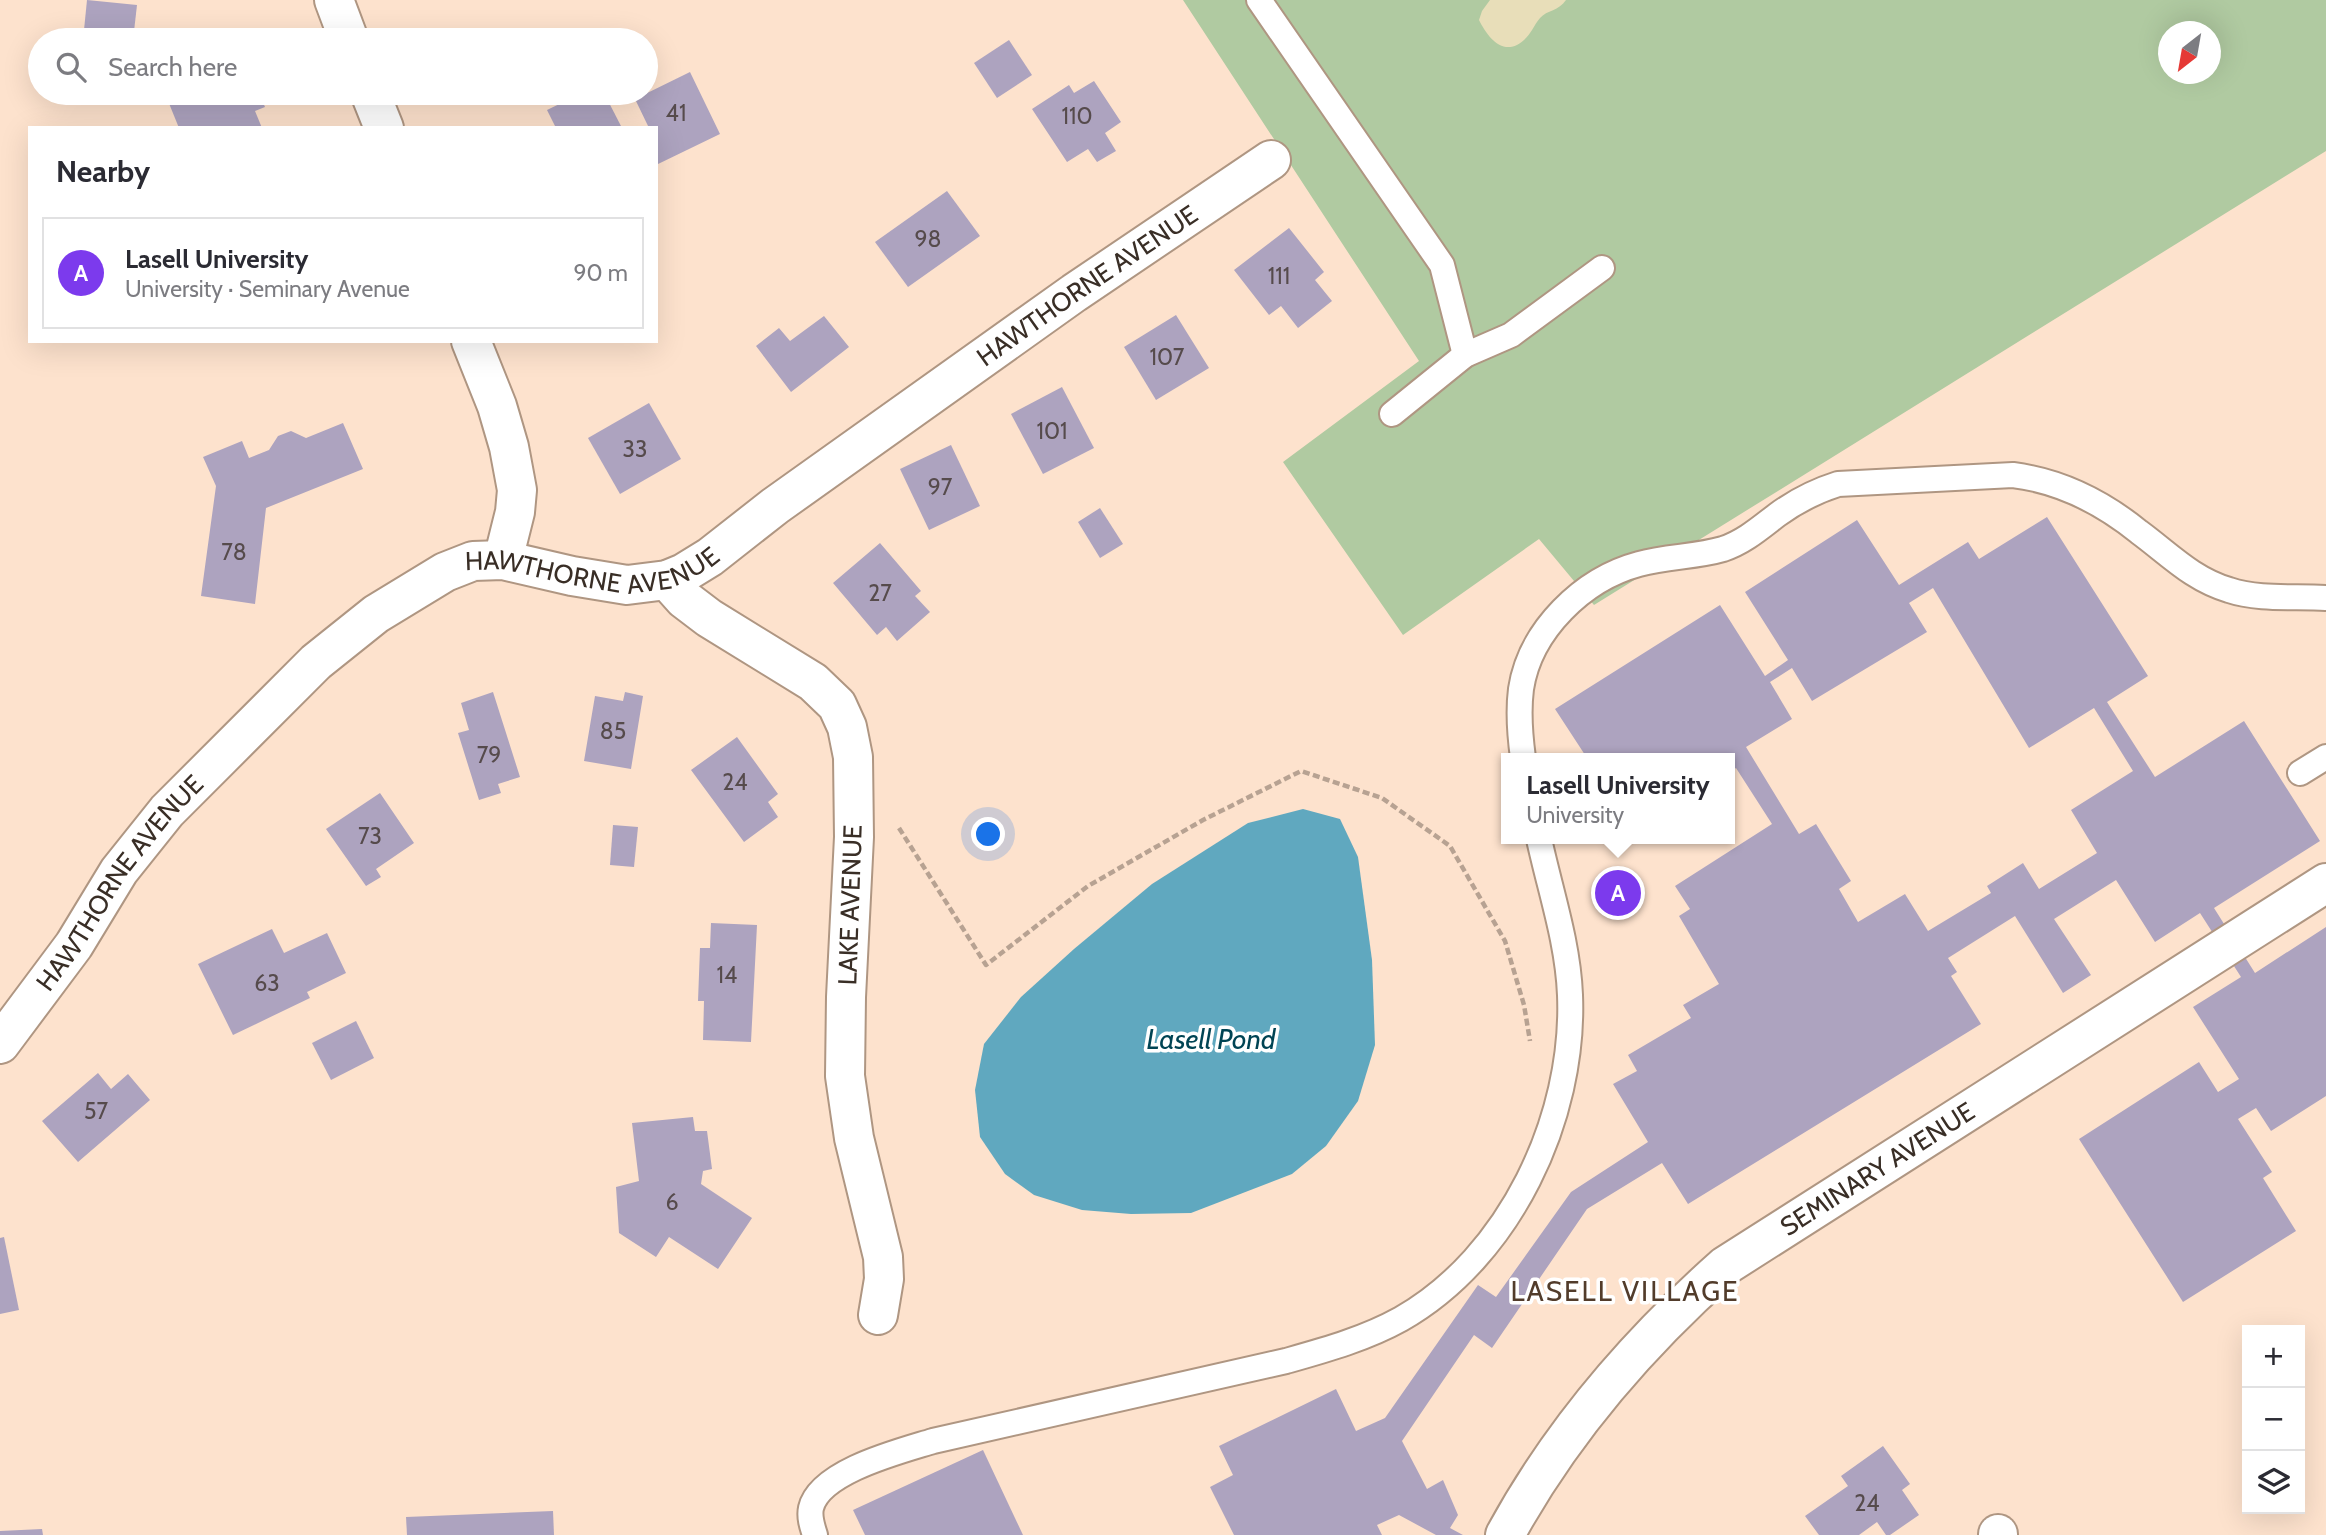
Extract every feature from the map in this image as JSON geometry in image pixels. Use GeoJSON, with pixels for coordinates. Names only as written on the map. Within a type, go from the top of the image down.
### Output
{"type":"FeatureCollection","features":[{"type":"Feature","properties":{"kind":"street"},"geometry":{"type":"LineString","coordinates":[[334,0],[344,28]]}},
{"type":"Feature","properties":{"kind":"street"},"geometry":{"type":"LineString","coordinates":[[375,105],[383,126]]}},
{"type":"Feature","properties":{"kind":"street","name":"HAWTHORNE AVENUE"},"geometry":{"type":"LineString","coordinates":[[0,1044],[75,945],[119,871],[140,845],[200,777],[270,705],[316,662],[376,614],[458,566],[473,561],[503,560],[627,585],[667,580],[684,573],[710,557],[775,506],[1063,301],[1270,160]]}},
{"type":"Feature","properties":{"kind":"street"},"geometry":{"type":"LineString","coordinates":[[472,343],[498,406],[517,490],[515,512],[503,560]]}},
{"type":"Feature","properties":{"kind":"street","name":"LAKE AVENUE"},"geometry":{"type":"LineString","coordinates":[[667,580],[684,599],[709,618],[813,682],[836,705],[847,727],[853,757],[855,836],[846,997],[845,1076],[854,1138],[883,1257],[884,1279],[877,1315]]}},
{"type":"Feature","properties":{"kind":"street","name":"SEMINARY AVENUE"},"geometry":{"type":"LineString","coordinates":[[1505,1535],[1556,1453],[1644,1342],[1725,1266],[2326,883]]}},
{"type":"Feature","properties":{"kind":"lane"},"geometry":{"type":"LineString","coordinates":[[1259,0],[1442,265],[1465,355]]}},
{"type":"Feature","properties":{"kind":"lane"},"geometry":{"type":"LineString","coordinates":[[1392,414],[1465,355],[1511,335],[1602,268]]}},
{"type":"Feature","properties":{"kind":"lane"},"geometry":{"type":"LineString","coordinates":[[1523,753],[1520,705],[1521,687],[1527,666],[1549,626],[1580,594],[1608,576],[1639,564],[1725,548],[1760,530],[1798,501],[1839,484],[2013,475],[2038,478],[2086,497],[2110,510],[2188,571],[2230,591],[2326,598]]}},
{"type":"Feature","properties":{"kind":"lane"},"geometry":{"type":"LineString","coordinates":[[2300,773],[2326,757]]}},
{"type":"Feature","properties":{"kind":"lane"},"geometry":{"type":"LineString","coordinates":[[815,1535],[810,1519],[811,1509],[820,1492],[846,1474],[876,1459],[933,1441],[1286,1361],[1343,1344],[1401,1319],[1436,1295],[1468,1266],[1496,1234],[1527,1183],[1555,1111],[1568,1056],[1569,980],[1540,844]]}},
{"type":"Feature","properties":{"kind":"path"},"geometry":{"type":"LineString","coordinates":[[897,826],[986,965],[1088,886],[1203,820],[1301,771],[1382,798],[1450,846],[1505,941],[1524,1005],[1530,1043]]}},
{"type":"Feature","properties":{"kind":"green space"},"geometry":{"type":"Polygon","coordinates":[[[1183,0],[2326,0],[2326,151],[1594,605],[1539,539],[1403,635],[1283,462],[1419,361],[1183,0]]]}},
{"type":"Feature","properties":{"kind":"sand"},"geometry":{"type":"Polygon","coordinates":[[[1490,0],[1566,0],[1540,18],[1524,40],[1510,47],[1497,44],[1479,20],[1490,0]]]}},
{"type":"Feature","properties":{"kind":"water","name":"Lasell Pond"},"geometry":{"type":"Polygon","coordinates":[[[1303,809],[1340,819],[1358,857],[1372,960],[1375,1045],[1358,1101],[1326,1146],[1292,1174],[1191,1213],[1131,1214],[1082,1210],[1034,1195],[1005,1174],[980,1137],[975,1090],[984,1044],[1021,997],[1152,884],[1248,823],[1303,809]]]}},
{"type":"Feature","properties":{"kind":"building"},"geometry":{"type":"Polygon","coordinates":[[[87,0],[137,5],[134,28],[84,28],[87,0]]]}},
{"type":"Feature","properties":{"kind":"building"},"geometry":{"type":"Polygon","coordinates":[[[1009,40],[1032,75],[997,98],[974,63],[1009,40]]]}},
{"type":"Feature","properties":{"kind":"building"},"geometry":{"type":"Polygon","coordinates":[[[690,72],[720,134],[658,164],[658,126],[648,126],[638,105],[658,105],[658,88],[690,72]]]}},
{"type":"Feature","properties":{"kind":"building"},"geometry":{"type":"Polygon","coordinates":[[[1094,81],[1121,122],[1105,133],[1116,151],[1097,162],[1088,149],[1067,162],[1032,109],[1069,85],[1074,93],[1094,81]]]}},
{"type":"Feature","properties":{"kind":"building"},"geometry":{"type":"Polygon","coordinates":[[[170,105],[265,107],[255,111],[261,126],[178,126],[170,105]]]}},
{"type":"Feature","properties":{"kind":"building"},"geometry":{"type":"Polygon","coordinates":[[[557,105],[610,105],[621,126],[555,126],[547,110],[557,105]]]}},
{"type":"Feature","properties":{"kind":"building"},"geometry":{"type":"Polygon","coordinates":[[[947,191],[980,236],[908,287],[875,242],[947,191]]]}},
{"type":"Feature","properties":{"kind":"building"},"geometry":{"type":"Polygon","coordinates":[[[1289,228],[1324,272],[1315,280],[1332,301],[1298,328],[1281,306],[1269,315],[1234,270],[1289,228]]]}},
{"type":"Feature","properties":{"kind":"building"},"geometry":{"type":"Polygon","coordinates":[[[1176,315],[1209,368],[1156,400],[1124,347],[1176,315]]]}},
{"type":"Feature","properties":{"kind":"building"},"geometry":{"type":"Polygon","coordinates":[[[824,316],[849,347],[791,392],[756,346],[779,328],[790,341],[824,316]]]}},
{"type":"Feature","properties":{"kind":"building"},"geometry":{"type":"Polygon","coordinates":[[[1062,387],[1094,448],[1043,474],[1011,414],[1062,387]]]}},
{"type":"Feature","properties":{"kind":"building"},"geometry":{"type":"Polygon","coordinates":[[[649,403],[681,459],[620,494],[588,438],[649,403]]]}},
{"type":"Feature","properties":{"kind":"building"},"geometry":{"type":"Polygon","coordinates":[[[343,423],[363,469],[266,508],[255,604],[201,596],[216,486],[203,457],[242,441],[249,458],[269,450],[278,436],[291,431],[306,438],[343,423]]]}},
{"type":"Feature","properties":{"kind":"building"},"geometry":{"type":"Polygon","coordinates":[[[951,445],[980,506],[929,530],[900,469],[951,445]]]}},
{"type":"Feature","properties":{"kind":"building"},"geometry":{"type":"Polygon","coordinates":[[[1100,508],[1123,544],[1100,558],[1078,522],[1100,508]]]}},
{"type":"Feature","properties":{"kind":"building"},"geometry":{"type":"Polygon","coordinates":[[[2047,517],[2148,676],[2107,702],[2155,777],[2244,721],[2320,841],[2214,908],[2255,973],[2326,927],[2326,1096],[2271,1131],[2256,1108],[2238,1119],[2272,1172],[2263,1178],[2296,1231],[2183,1302],[2079,1139],[2199,1062],[2218,1092],[2239,1079],[2193,1007],[2241,977],[2200,913],[2155,942],[2116,880],[2054,919],[2091,975],[2063,993],[2015,916],[1948,958],[1957,972],[1951,976],[1981,1024],[1688,1204],[1662,1163],[1587,1209],[1492,1348],[1474,1335],[1402,1441],[1427,1489],[1443,1480],[1458,1515],[1450,1528],[1463,1535],[1436,1535],[1399,1515],[1377,1525],[1382,1535],[1234,1535],[1210,1487],[1233,1475],[1219,1446],[1336,1389],[1356,1431],[1385,1418],[1478,1285],[1496,1297],[1571,1192],[1648,1142],[1613,1084],[1637,1071],[1628,1055],[1691,1018],[1683,1005],[1719,984],[1679,916],[1690,909],[1675,886],[1772,824],[1735,769],[1735,753],[1584,753],[1555,709],[1720,605],[1765,676],[1788,660],[1745,592],[1857,520],[1899,585],[1968,542],[1979,559],[2047,517]],[[1933,588],[1909,603],[1927,632],[1812,701],[1792,668],[1770,682],[1792,719],[1746,747],[1799,834],[1816,824],[1851,881],[1839,889],[1858,922],[1905,894],[1928,931],[1991,893],[1987,886],[2023,863],[2039,889],[2097,853],[2071,810],[2133,771],[2094,708],[2029,748],[1933,588]]]}},
{"type":"Feature","properties":{"kind":"building"},"geometry":{"type":"Polygon","coordinates":[[[880,543],[921,591],[915,596],[930,612],[897,641],[886,627],[877,635],[833,583],[880,543]]]}},
{"type":"Feature","properties":{"kind":"building"},"geometry":{"type":"Polygon","coordinates":[[[493,692],[520,777],[498,784],[501,793],[479,800],[458,733],[469,730],[461,703],[493,692]]]}},
{"type":"Feature","properties":{"kind":"building"},"geometry":{"type":"Polygon","coordinates":[[[625,692],[643,696],[631,769],[584,761],[595,696],[623,701],[625,692]]]}},
{"type":"Feature","properties":{"kind":"building"},"geometry":{"type":"Polygon","coordinates":[[[737,737],[778,794],[768,802],[778,817],[744,842],[691,770],[737,737]]]}},
{"type":"Feature","properties":{"kind":"building"},"geometry":{"type":"Polygon","coordinates":[[[380,793],[414,843],[376,869],[381,877],[366,886],[326,829],[380,793]]]}},
{"type":"Feature","properties":{"kind":"building"},"geometry":{"type":"Polygon","coordinates":[[[613,825],[638,827],[634,867],[610,865],[613,825]]]}},
{"type":"Feature","properties":{"kind":"building"},"geometry":{"type":"Polygon","coordinates":[[[711,923],[757,925],[751,1042],[703,1040],[704,1001],[698,1001],[700,948],[710,948],[711,923]]]}},
{"type":"Feature","properties":{"kind":"building"},"geometry":{"type":"Polygon","coordinates":[[[272,929],[284,953],[327,933],[346,973],[307,992],[310,998],[233,1035],[198,964],[272,929]]]}},
{"type":"Feature","properties":{"kind":"building"},"geometry":{"type":"Polygon","coordinates":[[[356,1021],[374,1058],[331,1080],[312,1043],[356,1021]]]}},
{"type":"Feature","properties":{"kind":"building"},"geometry":{"type":"Polygon","coordinates":[[[98,1073],[111,1089],[128,1074],[150,1100],[78,1162],[42,1121],[98,1073]]]}},
{"type":"Feature","properties":{"kind":"building"},"geometry":{"type":"Polygon","coordinates":[[[693,1117],[695,1131],[707,1131],[712,1169],[703,1171],[701,1184],[752,1218],[718,1269],[669,1237],[656,1257],[619,1233],[616,1187],[639,1181],[632,1123],[693,1117]]]}},
{"type":"Feature","properties":{"kind":"building"},"geometry":{"type":"Polygon","coordinates":[[[4,1237],[19,1310],[0,1314],[0,1238],[4,1237]]]}},
{"type":"Feature","properties":{"kind":"building"},"geometry":{"type":"Polygon","coordinates":[[[1883,1446],[1910,1484],[1902,1490],[1919,1515],[1890,1535],[1886,1535],[1877,1522],[1859,1535],[1819,1535],[1805,1516],[1848,1486],[1841,1476],[1883,1446]]]}},
{"type":"Feature","properties":{"kind":"building"},"geometry":{"type":"Polygon","coordinates":[[[983,1450],[1023,1535],[865,1535],[853,1510],[983,1450]]]}},
{"type":"Feature","properties":{"kind":"building"},"geometry":{"type":"Polygon","coordinates":[[[553,1511],[554,1535],[407,1535],[406,1517],[553,1511]]]}},
{"type":"Feature","properties":{"kind":"building"},"geometry":{"type":"Polygon","coordinates":[[[42,1529],[43,1535],[0,1535],[0,1531],[42,1529]]]}},
{"type":"Feature","properties":{"kind":"place","name":"Lasell University"},"geometry":{"type":"Point","coordinates":[1618,893]}},
{"type":"Feature","properties":{"kind":"district","name":"LASELL VILLAGE"},"geometry":{"type":"Point","coordinates":[1625,1291]}}]}
